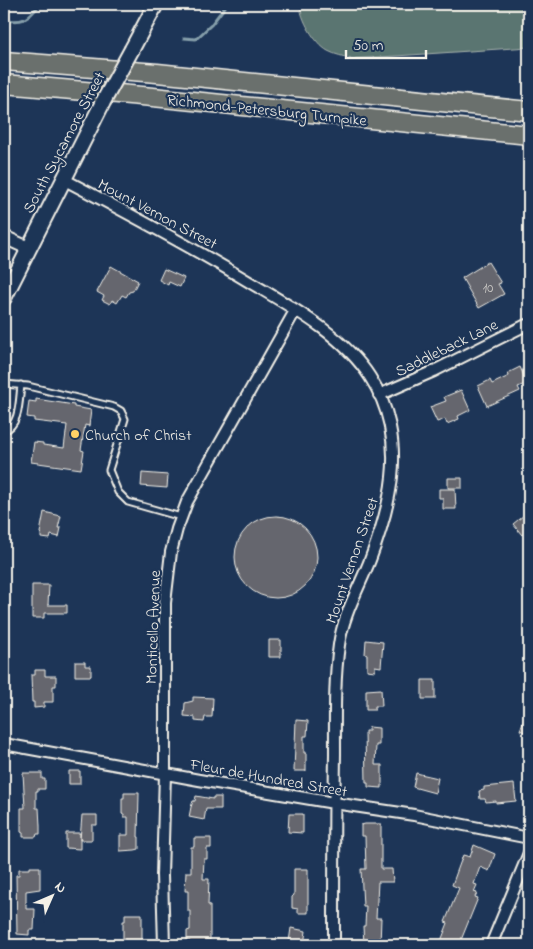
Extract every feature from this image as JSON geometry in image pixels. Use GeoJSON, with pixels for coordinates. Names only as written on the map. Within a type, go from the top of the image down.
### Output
{"type":"FeatureCollection","features":[{"type":"Feature","properties":{"kind":"highway","name":"Richmond-Petersburg Turnpike"},"geometry":{"type":"LineString","coordinates":[[4,61],[157,73],[529,111]]}},
{"type":"Feature","properties":{"kind":"highway","name":"Richmond-Petersburg Turnpike"},"geometry":{"type":"LineString","coordinates":[[4,84],[529,135]]}},
{"type":"Feature","properties":{"kind":"main road","name":"South Sycamore Street"},"geometry":{"type":"LineString","coordinates":[[4,298],[63,179],[156,4]]}},
{"type":"Feature","properties":{"kind":"street","name":"Mount Vernon Street"},"geometry":{"type":"LineString","coordinates":[[63,179],[211,259],[323,329],[342,344],[370,376],[379,394],[391,429],[393,448],[392,476],[379,533],[370,560],[349,608],[339,645],[334,804],[334,945]]}},
{"type":"Feature","properties":{"kind":"street"},"geometry":{"type":"LineString","coordinates":[[4,237],[28,248]]}},
{"type":"Feature","properties":{"kind":"street","name":"Monticello Avenue"},"geometry":{"type":"LineString","coordinates":[[164,945],[162,875],[165,774],[165,603],[171,552],[187,502],[205,467],[295,311]]}},
{"type":"Feature","properties":{"kind":"street","name":"Saddleback Lane"},"geometry":{"type":"LineString","coordinates":[[379,394],[434,371],[526,325]]}},
{"type":"Feature","properties":{"kind":"street","name":"Fleur de Hundred Street"},"geometry":{"type":"LineString","coordinates":[[4,744],[334,804],[414,815],[529,838]]}},
{"type":"Feature","properties":{"kind":"street"},"geometry":{"type":"LineString","coordinates":[[492,945],[529,853]]}},
{"type":"Feature","properties":{"kind":"lane"},"geometry":{"type":"LineString","coordinates":[[4,384],[21,386],[114,407],[121,411],[126,419],[109,470],[118,492],[128,502],[181,517]]}},
{"type":"Feature","properties":{"kind":"lane"},"geometry":{"type":"LineString","coordinates":[[4,431],[13,424],[16,417],[21,386]]}},
{"type":"Feature","properties":{"kind":"green space"},"geometry":{"type":"Polygon","coordinates":[[[300,4],[529,4],[529,47],[351,59],[331,52],[318,43],[305,23],[300,4]]]}},
{"type":"Feature","properties":{"kind":"building"},"geometry":{"type":"Polygon","coordinates":[[[488,262],[501,283],[498,284],[504,294],[479,308],[462,278],[488,262]]]}},
{"type":"Feature","properties":{"kind":"building"},"geometry":{"type":"Polygon","coordinates":[[[111,266],[138,281],[133,291],[129,292],[126,297],[122,295],[117,303],[112,300],[110,304],[102,300],[104,296],[97,292],[111,266]]]}},
{"type":"Feature","properties":{"kind":"building"},"geometry":{"type":"Polygon","coordinates":[[[164,269],[184,278],[180,287],[169,282],[168,285],[159,280],[164,269]]]}},
{"type":"Feature","properties":{"kind":"building"},"geometry":{"type":"Polygon","coordinates":[[[520,367],[527,383],[518,387],[520,391],[487,406],[478,386],[490,380],[492,384],[509,376],[508,373],[520,367]]]}},
{"type":"Feature","properties":{"kind":"building"},"geometry":{"type":"Polygon","coordinates":[[[461,390],[470,410],[458,416],[459,419],[447,424],[445,419],[437,422],[430,407],[446,401],[444,397],[461,390]]]}},
{"type":"Feature","properties":{"kind":"building","name":"Church of Christ"},"geometry":{"type":"Polygon","coordinates":[[[36,399],[74,405],[74,407],[91,410],[89,426],[85,425],[81,450],[84,451],[81,469],[31,462],[34,442],[64,448],[67,425],[34,421],[34,418],[27,417],[29,401],[36,402],[36,399]]]}},
{"type":"Feature","properties":{"kind":"building"},"geometry":{"type":"Polygon","coordinates":[[[142,473],[168,475],[167,488],[141,486],[142,473]]]}},
{"type":"Feature","properties":{"kind":"building"},"geometry":{"type":"Polygon","coordinates":[[[448,478],[462,478],[462,488],[448,488],[448,478]]]}},
{"type":"Feature","properties":{"kind":"building"},"geometry":{"type":"Polygon","coordinates":[[[439,489],[455,489],[456,509],[443,509],[443,498],[439,498],[439,489]]]}},
{"type":"Feature","properties":{"kind":"building"},"geometry":{"type":"Polygon","coordinates":[[[529,511],[529,529],[522,535],[513,524],[529,511]]]}},
{"type":"Feature","properties":{"kind":"building"},"geometry":{"type":"Polygon","coordinates":[[[44,512],[61,516],[58,528],[61,528],[59,537],[51,535],[50,539],[41,538],[40,533],[44,512]]]}},
{"type":"Feature","properties":{"kind":"building"},"geometry":{"type":"Polygon","coordinates":[[[276,516],[292,519],[305,528],[314,541],[317,557],[314,573],[305,586],[292,595],[276,598],[260,595],[247,586],[238,573],[235,557],[238,541],[247,528],[260,519],[276,516]]]}},
{"type":"Feature","properties":{"kind":"building"},"geometry":{"type":"Polygon","coordinates":[[[32,585],[49,585],[48,605],[67,605],[67,613],[44,613],[44,618],[32,618],[32,585]]]}},
{"type":"Feature","properties":{"kind":"building"},"geometry":{"type":"Polygon","coordinates":[[[269,640],[281,640],[281,657],[269,657],[269,640]]]}},
{"type":"Feature","properties":{"kind":"building"},"geometry":{"type":"Polygon","coordinates":[[[366,640],[383,642],[381,667],[375,666],[375,671],[367,670],[366,640]]]}},
{"type":"Feature","properties":{"kind":"building"},"geometry":{"type":"Polygon","coordinates":[[[75,662],[85,662],[85,666],[91,666],[91,676],[75,676],[75,662]]]}},
{"type":"Feature","properties":{"kind":"building"},"geometry":{"type":"Polygon","coordinates":[[[35,670],[45,670],[45,676],[56,676],[56,686],[53,686],[53,702],[44,702],[44,707],[34,708],[34,702],[32,702],[31,675],[35,675],[35,670]]]}},
{"type":"Feature","properties":{"kind":"building"},"geometry":{"type":"Polygon","coordinates":[[[422,680],[435,680],[435,699],[422,699],[422,680]]]}},
{"type":"Feature","properties":{"kind":"building"},"geometry":{"type":"Polygon","coordinates":[[[381,689],[382,706],[375,706],[375,710],[366,710],[366,690],[381,689]]]}},
{"type":"Feature","properties":{"kind":"building"},"geometry":{"type":"Polygon","coordinates":[[[193,697],[213,698],[212,717],[205,717],[204,722],[195,721],[195,717],[184,716],[185,703],[193,701],[193,697]]]}},
{"type":"Feature","properties":{"kind":"building"},"geometry":{"type":"Polygon","coordinates":[[[529,707],[529,734],[520,730],[529,707]]]}},
{"type":"Feature","properties":{"kind":"building"},"geometry":{"type":"Polygon","coordinates":[[[296,720],[308,721],[307,736],[304,736],[306,771],[294,771],[296,720]]]}},
{"type":"Feature","properties":{"kind":"building"},"geometry":{"type":"Polygon","coordinates":[[[369,727],[379,728],[379,745],[376,745],[375,765],[382,765],[382,788],[368,787],[368,783],[366,783],[365,731],[369,731],[369,727]]]}},
{"type":"Feature","properties":{"kind":"building"},"geometry":{"type":"Polygon","coordinates":[[[69,771],[80,771],[80,784],[69,784],[69,771]]]}},
{"type":"Feature","properties":{"kind":"building"},"geometry":{"type":"Polygon","coordinates":[[[23,773],[42,773],[42,779],[45,779],[45,789],[38,789],[36,791],[36,808],[39,808],[40,834],[37,834],[36,837],[23,837],[21,832],[21,808],[25,808],[23,773]]]}},
{"type":"Feature","properties":{"kind":"building"},"geometry":{"type":"Polygon","coordinates":[[[416,773],[438,778],[435,793],[413,787],[416,773]]]}},
{"type":"Feature","properties":{"kind":"building"},"geometry":{"type":"Polygon","coordinates":[[[514,784],[516,801],[496,803],[496,801],[486,802],[485,799],[480,799],[479,791],[484,790],[484,787],[514,784]]]}},
{"type":"Feature","properties":{"kind":"building"},"geometry":{"type":"Polygon","coordinates":[[[124,793],[139,793],[139,849],[120,851],[120,835],[128,835],[128,817],[124,817],[124,814],[122,814],[122,798],[124,798],[124,793]]]}},
{"type":"Feature","properties":{"kind":"building"},"geometry":{"type":"Polygon","coordinates":[[[196,796],[213,799],[213,797],[221,797],[221,809],[206,809],[204,820],[189,817],[196,796]]]}},
{"type":"Feature","properties":{"kind":"building"},"geometry":{"type":"Polygon","coordinates":[[[289,814],[303,814],[303,833],[288,832],[289,814]]]}},
{"type":"Feature","properties":{"kind":"building"},"geometry":{"type":"Polygon","coordinates":[[[82,815],[97,815],[97,825],[92,825],[92,840],[80,840],[82,815]]]}},
{"type":"Feature","properties":{"kind":"building"},"geometry":{"type":"Polygon","coordinates":[[[381,824],[381,869],[392,869],[393,882],[378,882],[376,918],[381,918],[380,945],[364,945],[363,926],[365,926],[366,906],[363,906],[361,869],[366,869],[365,836],[361,836],[361,825],[381,824]]]}},
{"type":"Feature","properties":{"kind":"building"},"geometry":{"type":"Polygon","coordinates":[[[66,833],[80,833],[80,849],[66,848],[66,833]]]}},
{"type":"Feature","properties":{"kind":"building"},"geometry":{"type":"Polygon","coordinates":[[[194,838],[211,838],[211,848],[207,848],[207,859],[204,859],[203,879],[209,879],[210,940],[206,940],[206,943],[190,943],[190,941],[187,941],[187,931],[190,930],[190,911],[188,911],[188,891],[185,891],[186,872],[191,872],[191,847],[194,847],[194,838]]]}},
{"type":"Feature","properties":{"kind":"building"},"geometry":{"type":"Polygon","coordinates":[[[474,845],[495,854],[489,871],[480,867],[474,884],[477,885],[474,892],[477,893],[475,897],[478,898],[459,945],[450,945],[441,941],[448,923],[445,922],[459,888],[452,885],[463,855],[470,857],[474,845]]]}},
{"type":"Feature","properties":{"kind":"building"},"geometry":{"type":"Polygon","coordinates":[[[30,867],[40,867],[40,889],[26,891],[26,909],[35,909],[34,930],[29,930],[29,935],[17,934],[16,875],[19,875],[19,869],[30,869],[30,867]]]}},
{"type":"Feature","properties":{"kind":"building"},"geometry":{"type":"Polygon","coordinates":[[[294,869],[308,869],[308,913],[298,913],[298,909],[292,908],[294,869]]]}},
{"type":"Feature","properties":{"kind":"building"},"geometry":{"type":"Polygon","coordinates":[[[125,914],[142,914],[142,945],[123,945],[123,921],[125,921],[125,914]]]}},
{"type":"Feature","properties":{"kind":"building"},"geometry":{"type":"Polygon","coordinates":[[[291,928],[306,931],[304,944],[289,942],[291,928]]]}},
{"type":"Feature","properties":{"kind":"waterway"},"geometry":{"type":"LineString","coordinates":[[4,20],[16,21],[25,19],[40,4]]}},
{"type":"Feature","properties":{"kind":"waterway"},"geometry":{"type":"LineString","coordinates":[[184,38],[196,39],[211,25],[227,4]]}},
{"type":"Feature","properties":{"kind":"place","name":"Church of Christ"},"geometry":{"type":"Point","coordinates":[75,434]}}]}
